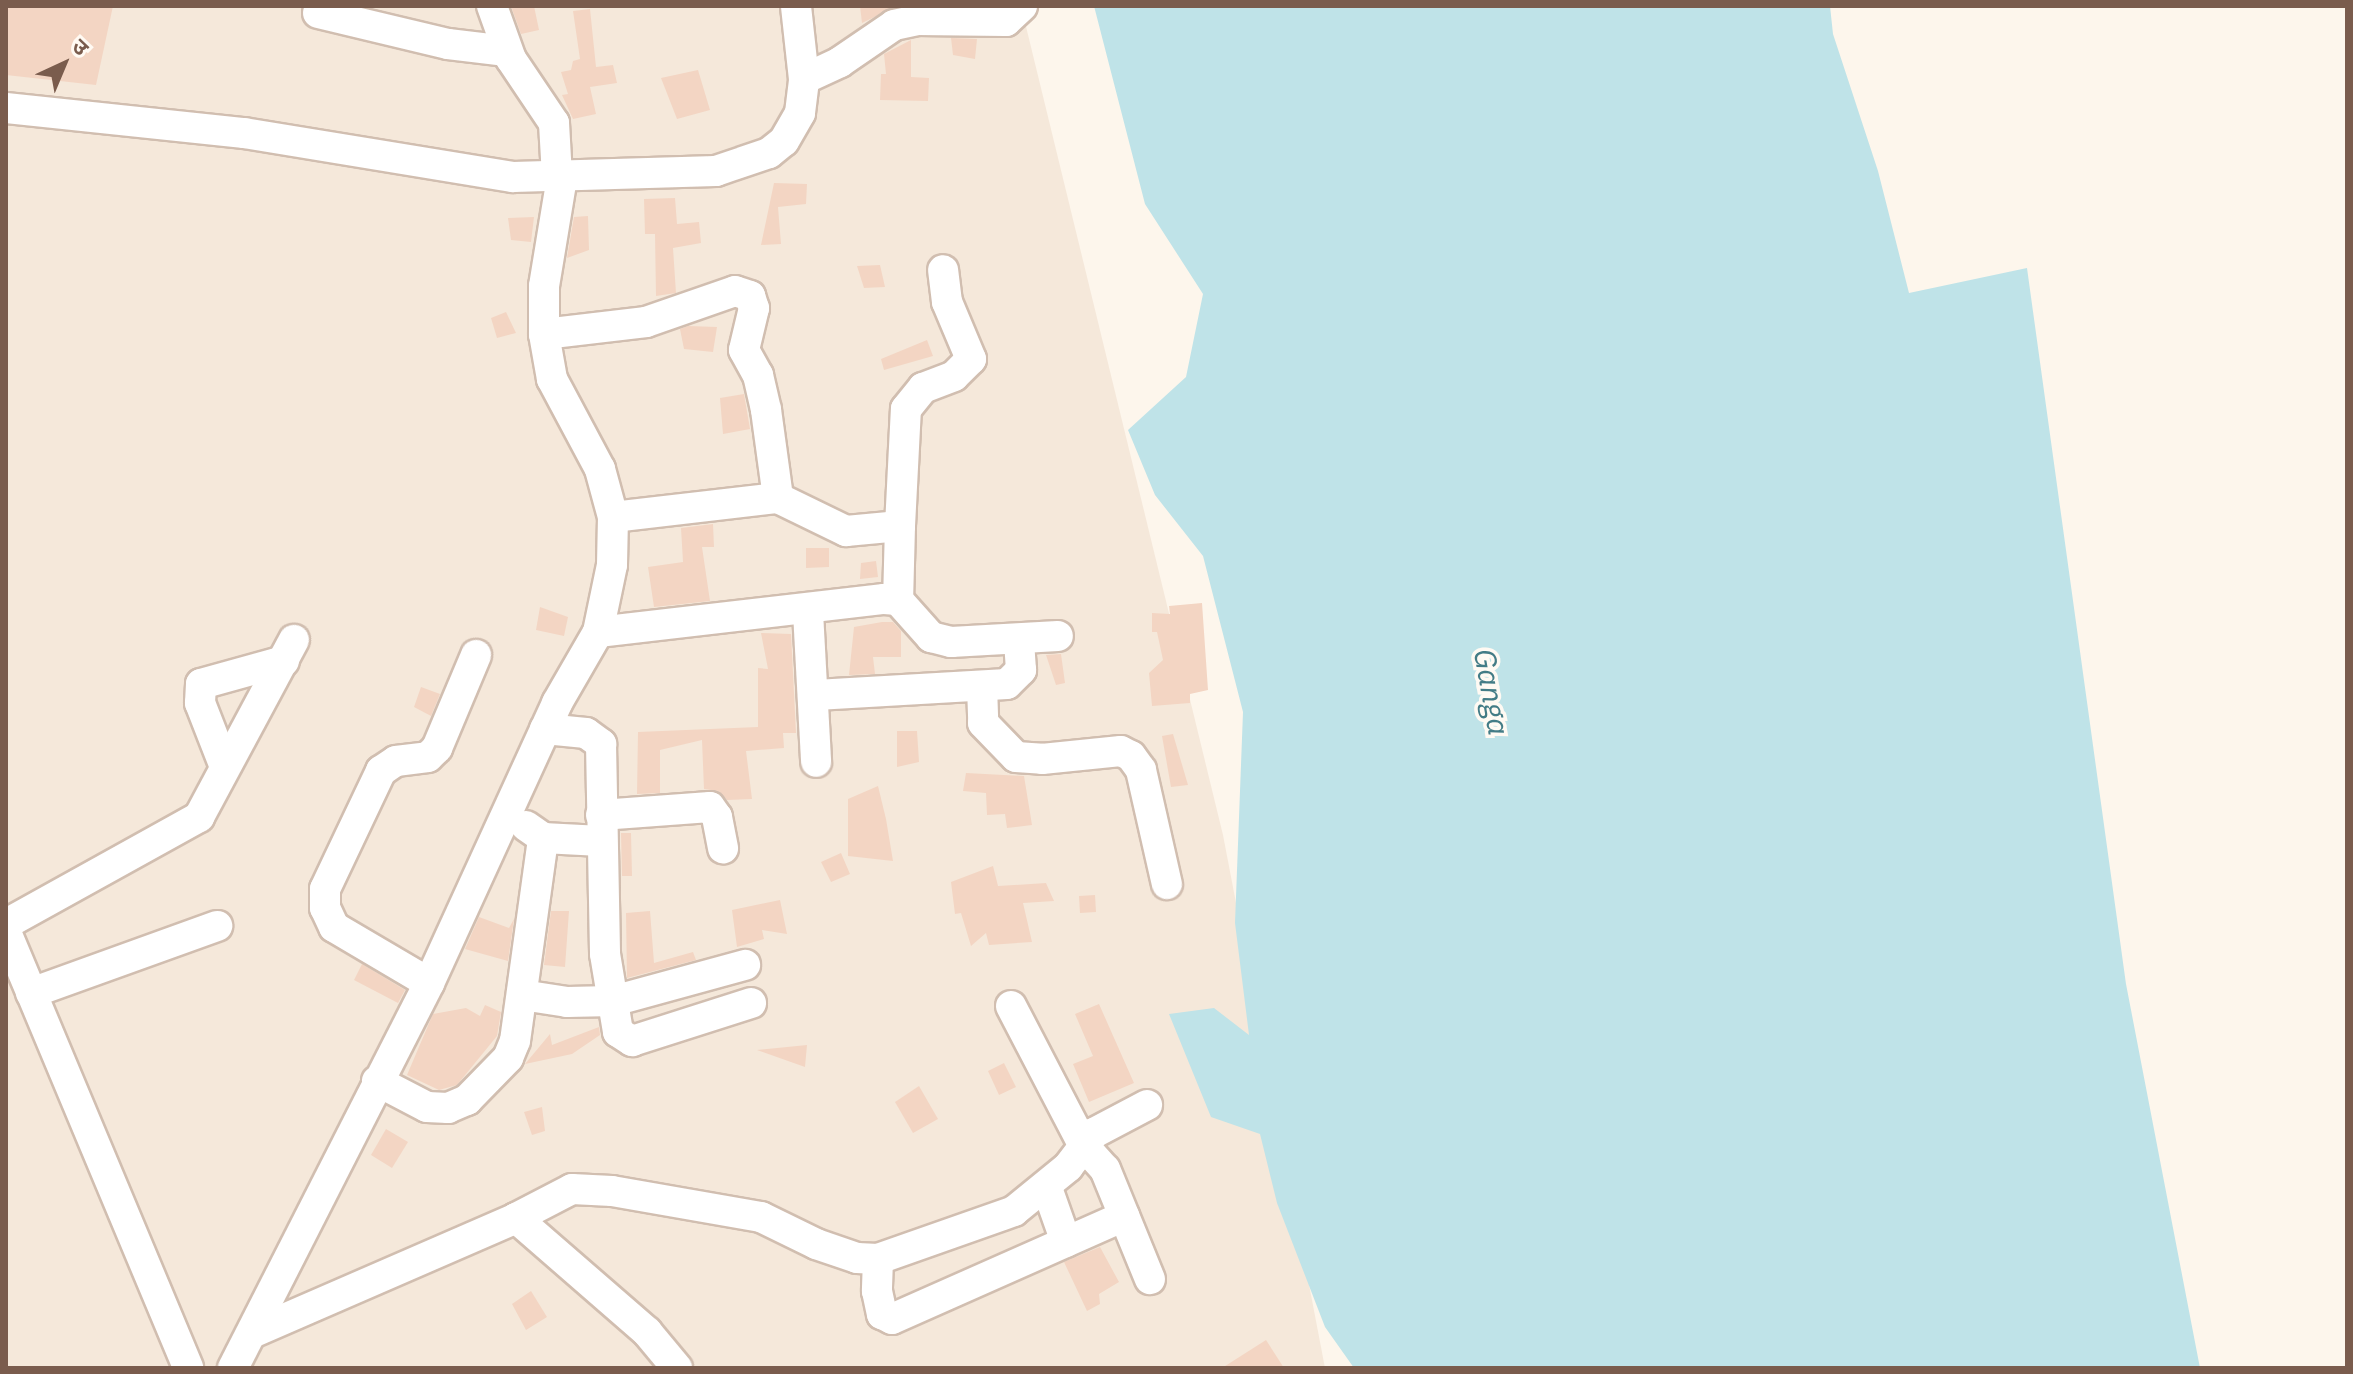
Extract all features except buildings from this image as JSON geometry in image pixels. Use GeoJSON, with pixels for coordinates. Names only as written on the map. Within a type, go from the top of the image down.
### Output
{"type":"FeatureCollection","features":[{"type":"Feature","properties":{"kind":"street"},"geometry":{"type":"LineString","coordinates":[[233,1368],[429,983],[545,729],[598,632],[612,565],[613,517],[600,469],[556,391],[544,334],[544,286],[560,177],[554,123],[507,51],[492,6]]}},
{"type":"Feature","properties":{"kind":"street"},"geometry":{"type":"LineString","coordinates":[[6,108],[244,133],[513,177],[716,171],[757,160],[791,132],[800,113],[804,79],[796,6]]}},
{"type":"Feature","properties":{"kind":"street"},"geometry":{"type":"LineString","coordinates":[[804,79],[894,25],[917,20],[1006,21],[1022,6]]}},
{"type":"Feature","properties":{"kind":"street"},"geometry":{"type":"LineString","coordinates":[[318,13],[448,44],[507,51]]}},
{"type":"Feature","properties":{"kind":"street"},"geometry":{"type":"LineString","coordinates":[[943,270],[947,302],[971,359],[954,376],[923,388],[906,409],[898,600],[931,637],[1019,641],[1058,636]]}},
{"type":"Feature","properties":{"kind":"street"},"geometry":{"type":"LineString","coordinates":[[544,334],[646,322],[735,291],[750,296],[754,308],[744,350],[758,375],[778,498]]}},
{"type":"Feature","properties":{"kind":"street"},"geometry":{"type":"LineString","coordinates":[[613,517],[778,498],[846,531],[900,526]]}},
{"type":"Feature","properties":{"kind":"street"},"geometry":{"type":"LineString","coordinates":[[598,632],[898,600]]}},
{"type":"Feature","properties":{"kind":"street"},"geometry":{"type":"LineString","coordinates":[[808,612],[816,695],[816,762]]}},
{"type":"Feature","properties":{"kind":"street"},"geometry":{"type":"LineString","coordinates":[[816,695],[982,686],[1016,678],[1022,664],[1019,641]]}},
{"type":"Feature","properties":{"kind":"street"},"geometry":{"type":"LineString","coordinates":[[6,924],[199,817],[289,650],[201,684],[200,703],[225,767]]}},
{"type":"Feature","properties":{"kind":"street"},"geometry":{"type":"LineString","coordinates":[[429,983],[334,927],[325,908],[325,889],[381,771],[396,761],[428,757],[437,748],[476,655]]}},
{"type":"Feature","properties":{"kind":"street"},"geometry":{"type":"LineString","coordinates":[[982,686],[983,723],[1016,757],[1121,751],[1131,756],[1141,770],[1167,884]]}},
{"type":"Feature","properties":{"kind":"street"},"geometry":{"type":"LineString","coordinates":[[545,729],[586,733],[601,744],[605,954],[618,1032],[632,1041],[751,1003]]}},
{"type":"Feature","properties":{"kind":"street"},"geometry":{"type":"LineString","coordinates":[[511,805],[543,838]]}},
{"type":"Feature","properties":{"kind":"street"},"geometry":{"type":"LineString","coordinates":[[543,838],[710,807],[723,848]]}},
{"type":"Feature","properties":{"kind":"street"},"geometry":{"type":"LineString","coordinates":[[377,1081],[427,1107],[448,1108],[467,1100],[508,1058],[522,995],[543,838]]}},
{"type":"Feature","properties":{"kind":"street"},"geometry":{"type":"LineString","coordinates":[[31,993],[217,926]]}},
{"type":"Feature","properties":{"kind":"street"},"geometry":{"type":"LineString","coordinates":[[6,932],[188,1368]]}},
{"type":"Feature","properties":{"kind":"street"},"geometry":{"type":"LineString","coordinates":[[522,995],[613,1001],[745,965]]}},
{"type":"Feature","properties":{"kind":"street"},"geometry":{"type":"LineString","coordinates":[[1011,1006],[1084,1146],[1105,1169],[1150,1279]]}},
{"type":"Feature","properties":{"kind":"street"},"geometry":{"type":"LineString","coordinates":[[252,1333],[516,1218],[572,1189],[612,1191],[761,1217],[816,1244],[878,1259],[971,1229],[1014,1211],[1047,1188],[1094,1133],[1147,1105]]}},
{"type":"Feature","properties":{"kind":"street"},"geometry":{"type":"LineString","coordinates":[[1047,1188],[1066,1242]]}},
{"type":"Feature","properties":{"kind":"street"},"geometry":{"type":"LineString","coordinates":[[878,1259],[877,1291],[882,1314],[892,1319],[1124,1216]]}},
{"type":"Feature","properties":{"kind":"street"},"geometry":{"type":"LineString","coordinates":[[516,1218],[647,1332],[677,1368]]}},
{"type":"Feature","properties":{"kind":"shaded area"},"geometry":{"type":"Polygon","coordinates":[[[6,6],[1021,6],[1223,835],[1325,1368],[6,1368],[6,6]]]}},
{"type":"Feature","properties":{"kind":"water","name":"Ganga"},"geometry":{"type":"Polygon","coordinates":[[[1094,6],[1830,6],[1833,34],[1878,171],[1909,293],[2027,268],[2126,984],[2200,1368],[1354,1368],[1325,1327],[1277,1203],[1260,1134],[1211,1117],[1169,1014],[1214,1008],[1249,1035],[1235,923],[1243,712],[1203,556],[1155,495],[1128,430],[1186,377],[1203,294],[1145,204],[1094,6]]]}}]}
